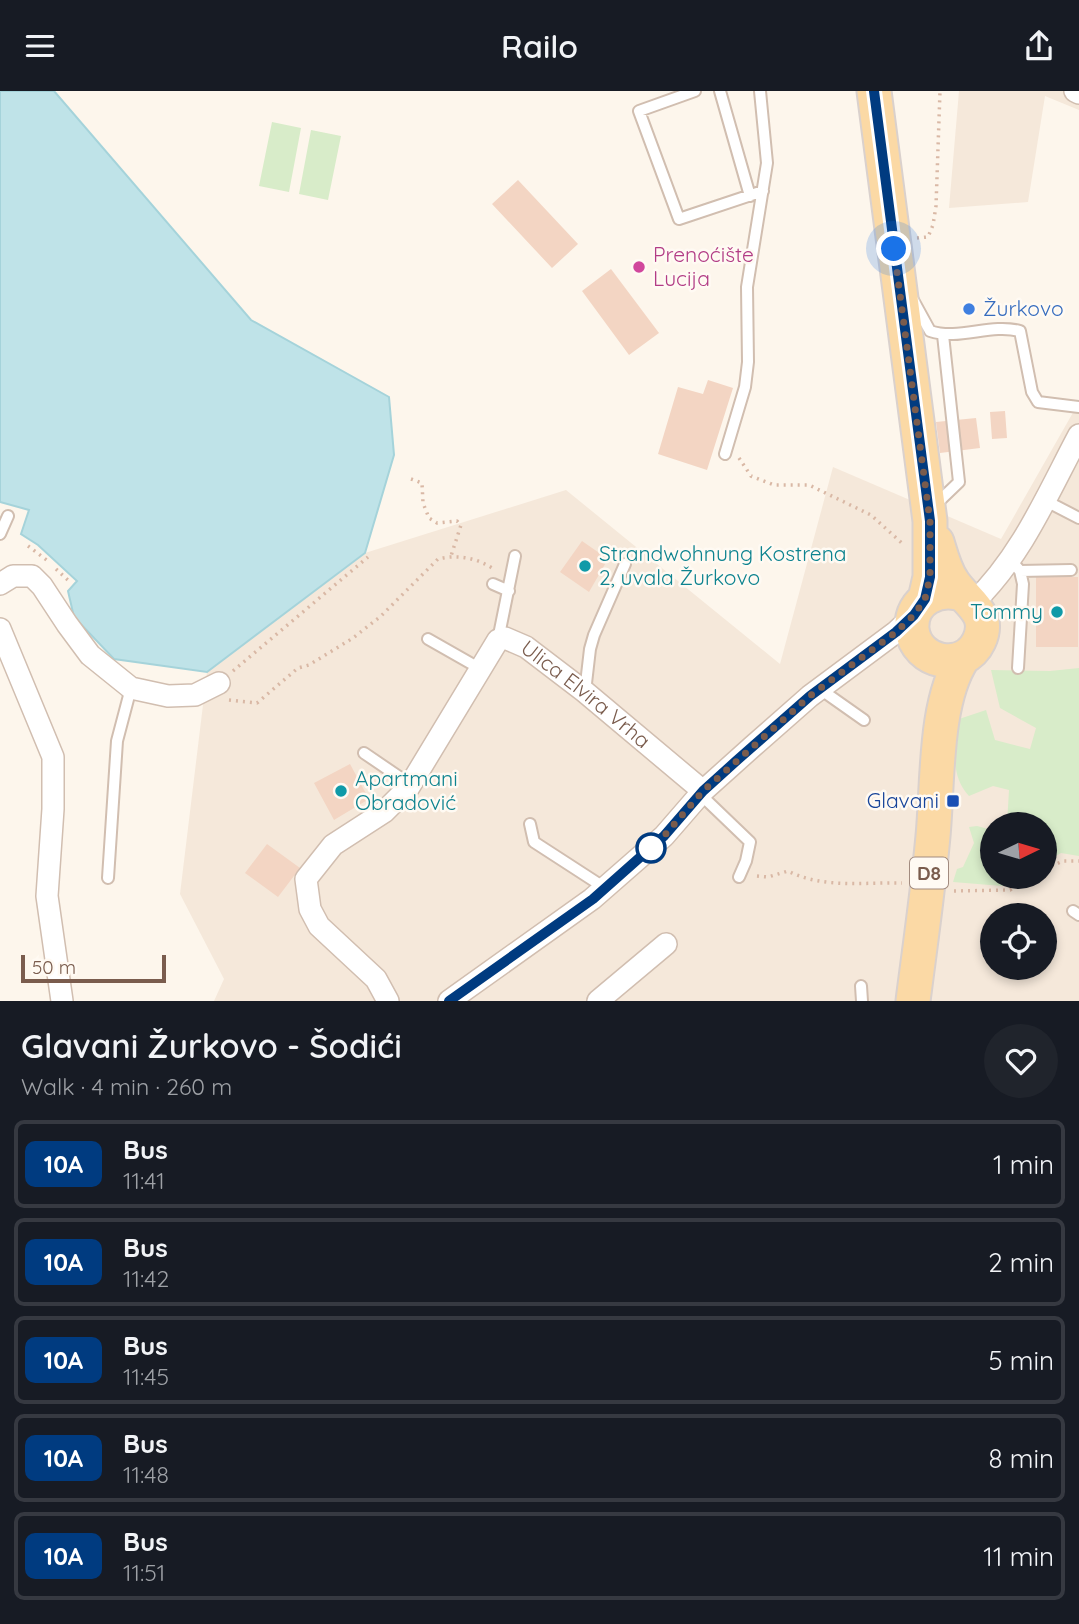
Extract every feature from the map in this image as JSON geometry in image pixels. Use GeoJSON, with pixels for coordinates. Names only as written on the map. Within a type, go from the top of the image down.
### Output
{"type":"FeatureCollection","features":[{"type":"Feature","properties":{"kind":"main road","name":"D8"},"geometry":{"type":"LineString","coordinates":[[874,91],[929,517],[930,577],[919,607],[914,636],[926,654],[932,677],[939,744]]}},
{"type":"Feature","properties":{"kind":"main road","name":"D8"},"geometry":{"type":"LineString","coordinates":[[913,1001],[928,891],[939,744],[950,684],[955,670],[972,651],[982,633],[982,622],[969,599],[952,582],[929,517]]}},
{"type":"Feature","properties":{"kind":"main road"},"geometry":{"type":"LineString","coordinates":[[919,607],[944,591],[969,599]]}},
{"type":"Feature","properties":{"kind":"main road"},"geometry":{"type":"LineString","coordinates":[[926,654],[945,661],[963,658]]}},
{"type":"Feature","properties":{"kind":"street"},"geometry":{"type":"LineString","coordinates":[[969,599],[1016,565],[1044,500],[1079,435]]}},
{"type":"Feature","properties":{"kind":"street"},"geometry":{"type":"LineString","coordinates":[[0,584],[13,576],[32,576],[42,586],[90,655],[131,688],[168,696],[195,695],[219,683]]}},
{"type":"Feature","properties":{"kind":"street"},"geometry":{"type":"LineString","coordinates":[[449,1001],[593,899],[664,836],[701,792],[820,689],[896,632],[919,607]]}},
{"type":"Feature","properties":{"kind":"street"},"geometry":{"type":"LineString","coordinates":[[0,630],[53,757],[53,809],[47,896],[61,1001]]}},
{"type":"Feature","properties":{"kind":"street","name":"Ulica Elvira Vrha"},"geometry":{"type":"LineString","coordinates":[[388,1001],[376,979],[319,926],[310,909],[306,879],[332,845],[384,812],[411,785],[498,640],[505,638],[526,647],[585,692],[701,792]]}},
{"type":"Feature","properties":{"kind":"street"},"geometry":{"type":"LineString","coordinates":[[862,657],[894,649],[909,649],[926,654]]}},
{"type":"Feature","properties":{"kind":"street"},"geometry":{"type":"LineString","coordinates":[[598,1001],[666,944]]}},
{"type":"Feature","properties":{"kind":"lane"},"geometry":{"type":"LineString","coordinates":[[719,91],[750,195]]}},
{"type":"Feature","properties":{"kind":"lane"},"geometry":{"type":"LineString","coordinates":[[725,454],[745,387],[748,362],[747,287],[768,163],[760,91]]}},
{"type":"Feature","properties":{"kind":"lane"},"geometry":{"type":"LineString","coordinates":[[689,92],[639,111],[679,219],[763,191]]}},
{"type":"Feature","properties":{"kind":"lane"},"geometry":{"type":"LineString","coordinates":[[898,274],[930,331],[943,335],[1008,328],[1020,331],[1032,392],[1038,402],[1079,407]]}},
{"type":"Feature","properties":{"kind":"lane"},"geometry":{"type":"LineString","coordinates":[[929,517],[959,482],[943,335]]}},
{"type":"Feature","properties":{"kind":"lane"},"geometry":{"type":"LineString","coordinates":[[1044,500],[1079,518]]}},
{"type":"Feature","properties":{"kind":"lane"},"geometry":{"type":"LineString","coordinates":[[0,534],[9,516]]}},
{"type":"Feature","properties":{"kind":"lane"},"geometry":{"type":"LineString","coordinates":[[498,640],[515,556]]}},
{"type":"Feature","properties":{"kind":"lane"},"geometry":{"type":"LineString","coordinates":[[585,692],[594,635],[625,563]]}},
{"type":"Feature","properties":{"kind":"lane"},"geometry":{"type":"LineString","coordinates":[[1018,668],[1023,584],[1016,565],[1071,570]]}},
{"type":"Feature","properties":{"kind":"lane"},"geometry":{"type":"LineString","coordinates":[[493,584],[510,586]]}},
{"type":"Feature","properties":{"kind":"lane"},"geometry":{"type":"LineString","coordinates":[[428,639],[479,668]]}},
{"type":"Feature","properties":{"kind":"lane"},"geometry":{"type":"LineString","coordinates":[[108,878],[117,741],[131,688]]}},
{"type":"Feature","properties":{"kind":"lane"},"geometry":{"type":"LineString","coordinates":[[820,689],[864,720]]}},
{"type":"Feature","properties":{"kind":"lane"},"geometry":{"type":"LineString","coordinates":[[364,753],[411,785]]}},
{"type":"Feature","properties":{"kind":"lane"},"geometry":{"type":"LineString","coordinates":[[701,792],[750,842],[739,877]]}},
{"type":"Feature","properties":{"kind":"lane"},"geometry":{"type":"LineString","coordinates":[[530,824],[534,842],[605,888]]}},
{"type":"Feature","properties":{"kind":"lane"},"geometry":{"type":"LineString","coordinates":[[861,986],[862,1001]]}},
{"type":"Feature","properties":{"kind":"path"},"geometry":{"type":"LineString","coordinates":[[916,238],[928,237],[933,225],[940,91]]}},
{"type":"Feature","properties":{"kind":"path"},"geometry":{"type":"LineString","coordinates":[[725,454],[738,457],[751,477],[774,485],[809,485],[871,515],[910,552]]}},
{"type":"Feature","properties":{"kind":"path"},"geometry":{"type":"LineString","coordinates":[[411,479],[422,483],[429,518],[437,523],[457,521],[461,525],[451,556]]}},
{"type":"Feature","properties":{"kind":"path"},"geometry":{"type":"LineString","coordinates":[[195,695],[257,703],[298,668],[309,665],[354,638],[438,559],[451,556],[486,563],[510,586]]}},
{"type":"Feature","properties":{"kind":"path"},"geometry":{"type":"LineString","coordinates":[[219,683],[368,557]]}},
{"type":"Feature","properties":{"kind":"path"},"geometry":{"type":"LineString","coordinates":[[1057,864],[1063,861],[1079,862]]}},
{"type":"Feature","properties":{"kind":"path"},"geometry":{"type":"LineString","coordinates":[[757,876],[768,877],[788,871],[824,883],[912,883]]}},
{"type":"Feature","properties":{"kind":"path"},"geometry":{"type":"LineString","coordinates":[[965,891],[1012,889]]}},
{"type":"Feature","properties":{"kind":"shaded area"},"geometry":{"type":"Polygon","coordinates":[[[959,91],[1079,91],[1079,110],[1045,96],[1028,202],[949,208],[959,91]]]}},
{"type":"Feature","properties":{"kind":"shaded area"},"geometry":{"type":"Polygon","coordinates":[[[1079,402],[1079,1001],[214,1001],[224,979],[180,894],[207,672],[365,553],[566,490],[780,664],[833,467],[1001,539],[1079,402]]]}},
{"type":"Feature","properties":{"kind":"green space"},"geometry":{"type":"Polygon","coordinates":[[[272,122],[301,128],[289,192],[259,186],[272,122]]]}},
{"type":"Feature","properties":{"kind":"green space"},"geometry":{"type":"Polygon","coordinates":[[[311,130],[341,136],[328,200],[299,194],[311,130]]]}},
{"type":"Feature","properties":{"kind":"green space"},"geometry":{"type":"Polygon","coordinates":[[[1079,668],[1079,856],[1061,853],[1057,855],[1057,812],[1008,812],[1009,790],[993,786],[969,796],[958,779],[956,769],[959,719],[986,710],[995,740],[1030,749],[1036,728],[1000,708],[991,670],[1050,671],[1079,668]]]}},
{"type":"Feature","properties":{"kind":"green space"},"geometry":{"type":"Polygon","coordinates":[[[969,827],[980,827],[980,884],[953,882],[957,869],[963,867],[974,843],[969,827]]]}},
{"type":"Feature","properties":{"kind":"water"},"geometry":{"type":"Polygon","coordinates":[[[0,91],[54,91],[251,320],[389,397],[394,455],[365,553],[207,672],[114,659],[74,617],[68,591],[77,581],[38,545],[21,534],[29,510],[0,502],[0,91]]]}},
{"type":"Feature","properties":{"kind":"building"},"geometry":{"type":"Polygon","coordinates":[[[518,180],[578,244],[552,268],[492,204],[518,180]]]}},
{"type":"Feature","properties":{"kind":"building"},"geometry":{"type":"Polygon","coordinates":[[[611,269],[659,333],[629,355],[582,291],[611,269]]]}},
{"type":"Feature","properties":{"kind":"building"},"geometry":{"type":"Polygon","coordinates":[[[708,380],[733,388],[707,470],[658,454],[678,387],[703,394],[708,380]]]}},
{"type":"Feature","properties":{"kind":"building"},"geometry":{"type":"Polygon","coordinates":[[[1005,411],[1007,438],[992,439],[990,412],[1005,411]]]}},
{"type":"Feature","properties":{"kind":"building"},"geometry":{"type":"Polygon","coordinates":[[[976,418],[980,448],[940,453],[936,422],[976,418]]]}},
{"type":"Feature","properties":{"kind":"building","name":"Strandwohnung Kostrena 2, uvala Žurkovo"},"geometry":{"type":"Polygon","coordinates":[[[582,541],[608,559],[589,592],[560,572],[582,541]]]}},
{"type":"Feature","properties":{"kind":"building","name":"Tommy"},"geometry":{"type":"Polygon","coordinates":[[[1036,576],[1078,577],[1078,647],[1036,647],[1036,576]]]}},
{"type":"Feature","properties":{"kind":"building","name":"Apartmani Obradović"},"geometry":{"type":"Polygon","coordinates":[[[350,764],[369,799],[334,820],[314,783],[350,764]]]}},
{"type":"Feature","properties":{"kind":"building"},"geometry":{"type":"Polygon","coordinates":[[[267,844],[300,868],[278,897],[245,873],[267,844]]]}},
{"type":"Feature","properties":{"kind":"bus line","name":"10A"},"geometry":{"type":"LineString","coordinates":[[449,1001],[593,899],[664,836],[703,791],[810,696],[896,632],[914,615],[925,599],[930,577],[930,521],[874,91]]}},
{"type":"Feature","properties":{"kind":"place","name":"Prenoćište Lucija"},"geometry":{"type":"Point","coordinates":[639,267]}},
{"type":"Feature","properties":{"kind":"place","name":"Žurkovo"},"geometry":{"type":"Point","coordinates":[969,309]}},
{"type":"Feature","properties":{"kind":"place","name":"Strandwohnung Kostrena 2, uvala Žurkovo"},"geometry":{"type":"Point","coordinates":[585,566]}},
{"type":"Feature","properties":{"kind":"place","name":"Tommy"},"geometry":{"type":"Point","coordinates":[1057,612]}},
{"type":"Feature","properties":{"kind":"place","name":"Apartmani Obradović"},"geometry":{"type":"Point","coordinates":[341,791]}},
{"type":"Feature","properties":{"kind":"place","name":"Glavani"},"geometry":{"type":"Point","coordinates":[953,801]}},
{"type":"Feature","properties":{"kind":"route"},"geometry":{"type":"LineString","coordinates":[[651,848],[644,853],[664,836],[703,791],[810,696],[896,632],[914,615],[925,599],[930,577],[930,521],[894,249]]}}]}
